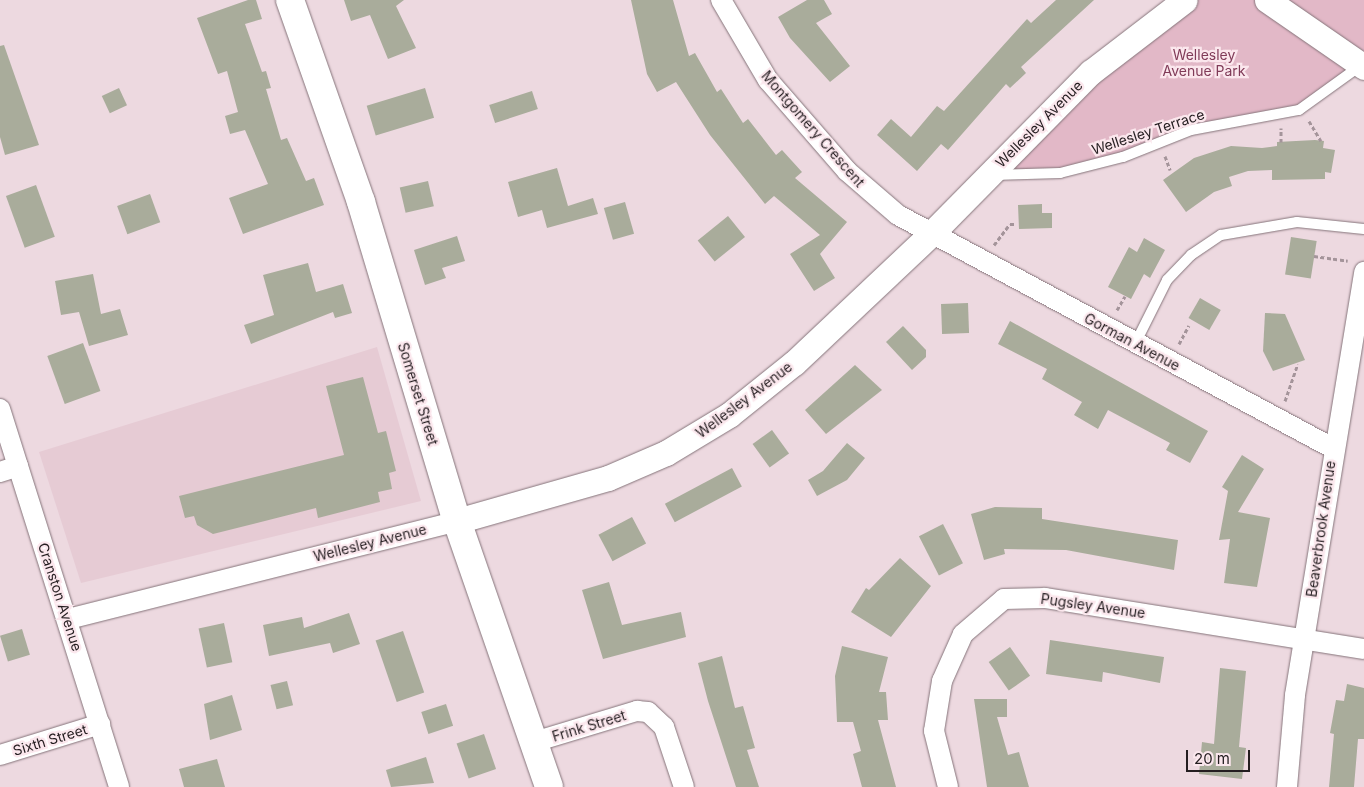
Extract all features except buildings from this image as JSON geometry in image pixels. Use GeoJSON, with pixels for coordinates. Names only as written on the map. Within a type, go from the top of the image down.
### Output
{"type":"FeatureCollection","features":[{"type":"Feature","properties":{"kind":"main road","name":"Somerset Street"},"geometry":{"type":"LineString","coordinates":[[290,0],[361,202],[457,521],[549,787]]}},
{"type":"Feature","properties":{"kind":"street","name":"Montgomery Crescent"},"geometry":{"type":"LineString","coordinates":[[721,0],[763,73],[847,171],[872,195],[930,235]]}},
{"type":"Feature","properties":{"kind":"street","name":"Wellesley Avenue"},"geometry":{"type":"LineString","coordinates":[[68,619],[457,521],[608,478],[702,433],[794,363],[930,235],[1091,72],[1185,0]]}},
{"type":"Feature","properties":{"kind":"street"},"geometry":{"type":"LineString","coordinates":[[1267,0],[1363,66]]}},
{"type":"Feature","properties":{"kind":"street","name":"Gorman Avenue"},"geometry":{"type":"LineString","coordinates":[[930,235],[1333,448]]}},
{"type":"Feature","properties":{"kind":"street","name":"Beaverbrook Avenue"},"geometry":{"type":"LineString","coordinates":[[1287,787],[1294,695],[1305,640],[1360,267]]}},
{"type":"Feature","properties":{"kind":"street","name":"Cranston Avenue"},"geometry":{"type":"LineString","coordinates":[[0,409],[9,469],[68,619],[118,787]]}},
{"type":"Feature","properties":{"kind":"street","name":"Pugsley Avenue"},"geometry":{"type":"LineString","coordinates":[[948,787],[934,732],[942,682],[963,634],[1004,599],[1045,598],[1364,649]]}},
{"type":"Feature","properties":{"kind":"street","name":"Frink Street"},"geometry":{"type":"LineString","coordinates":[[534,742],[637,711],[648,712],[664,727],[684,787]]}},
{"type":"Feature","properties":{"kind":"street","name":"Sixth Street"},"geometry":{"type":"LineString","coordinates":[[0,755],[100,724]]}},
{"type":"Feature","properties":{"kind":"lane","name":"Wellesley Terrace"},"geometry":{"type":"LineString","coordinates":[[989,175],[1060,173],[1123,157],[1191,130],[1298,110],[1363,66]]}},
{"type":"Feature","properties":{"kind":"lane"},"geometry":{"type":"LineString","coordinates":[[1135,344],[1167,280],[1191,255],[1221,236],[1296,222],[1364,229]]}},
{"type":"Feature","properties":{"kind":"path"},"geometry":{"type":"LineString","coordinates":[[1298,110],[1321,141]]}},
{"type":"Feature","properties":{"kind":"path"},"geometry":{"type":"LineString","coordinates":[[982,262],[1010,224],[1015,224]]}},
{"type":"Feature","properties":{"kind":"path"},"geometry":{"type":"LineString","coordinates":[[1314,256],[1360,267]]}},
{"type":"Feature","properties":{"kind":"path"},"geometry":{"type":"LineString","coordinates":[[1278,419],[1298,364]]}},
{"type":"Feature","properties":{"kind":"shaded area"},"geometry":{"type":"Polygon","coordinates":[[[377,347],[421,501],[81,583],[39,452],[377,347]]]}},
{"type":"Feature","properties":{"kind":"green space","name":"Wellesley Avenue Park"},"geometry":{"type":"Polygon","coordinates":[[[1185,0],[1364,0],[1364,67],[1299,110],[1231,121],[1094,165],[989,175],[1185,0]]]}}]}
